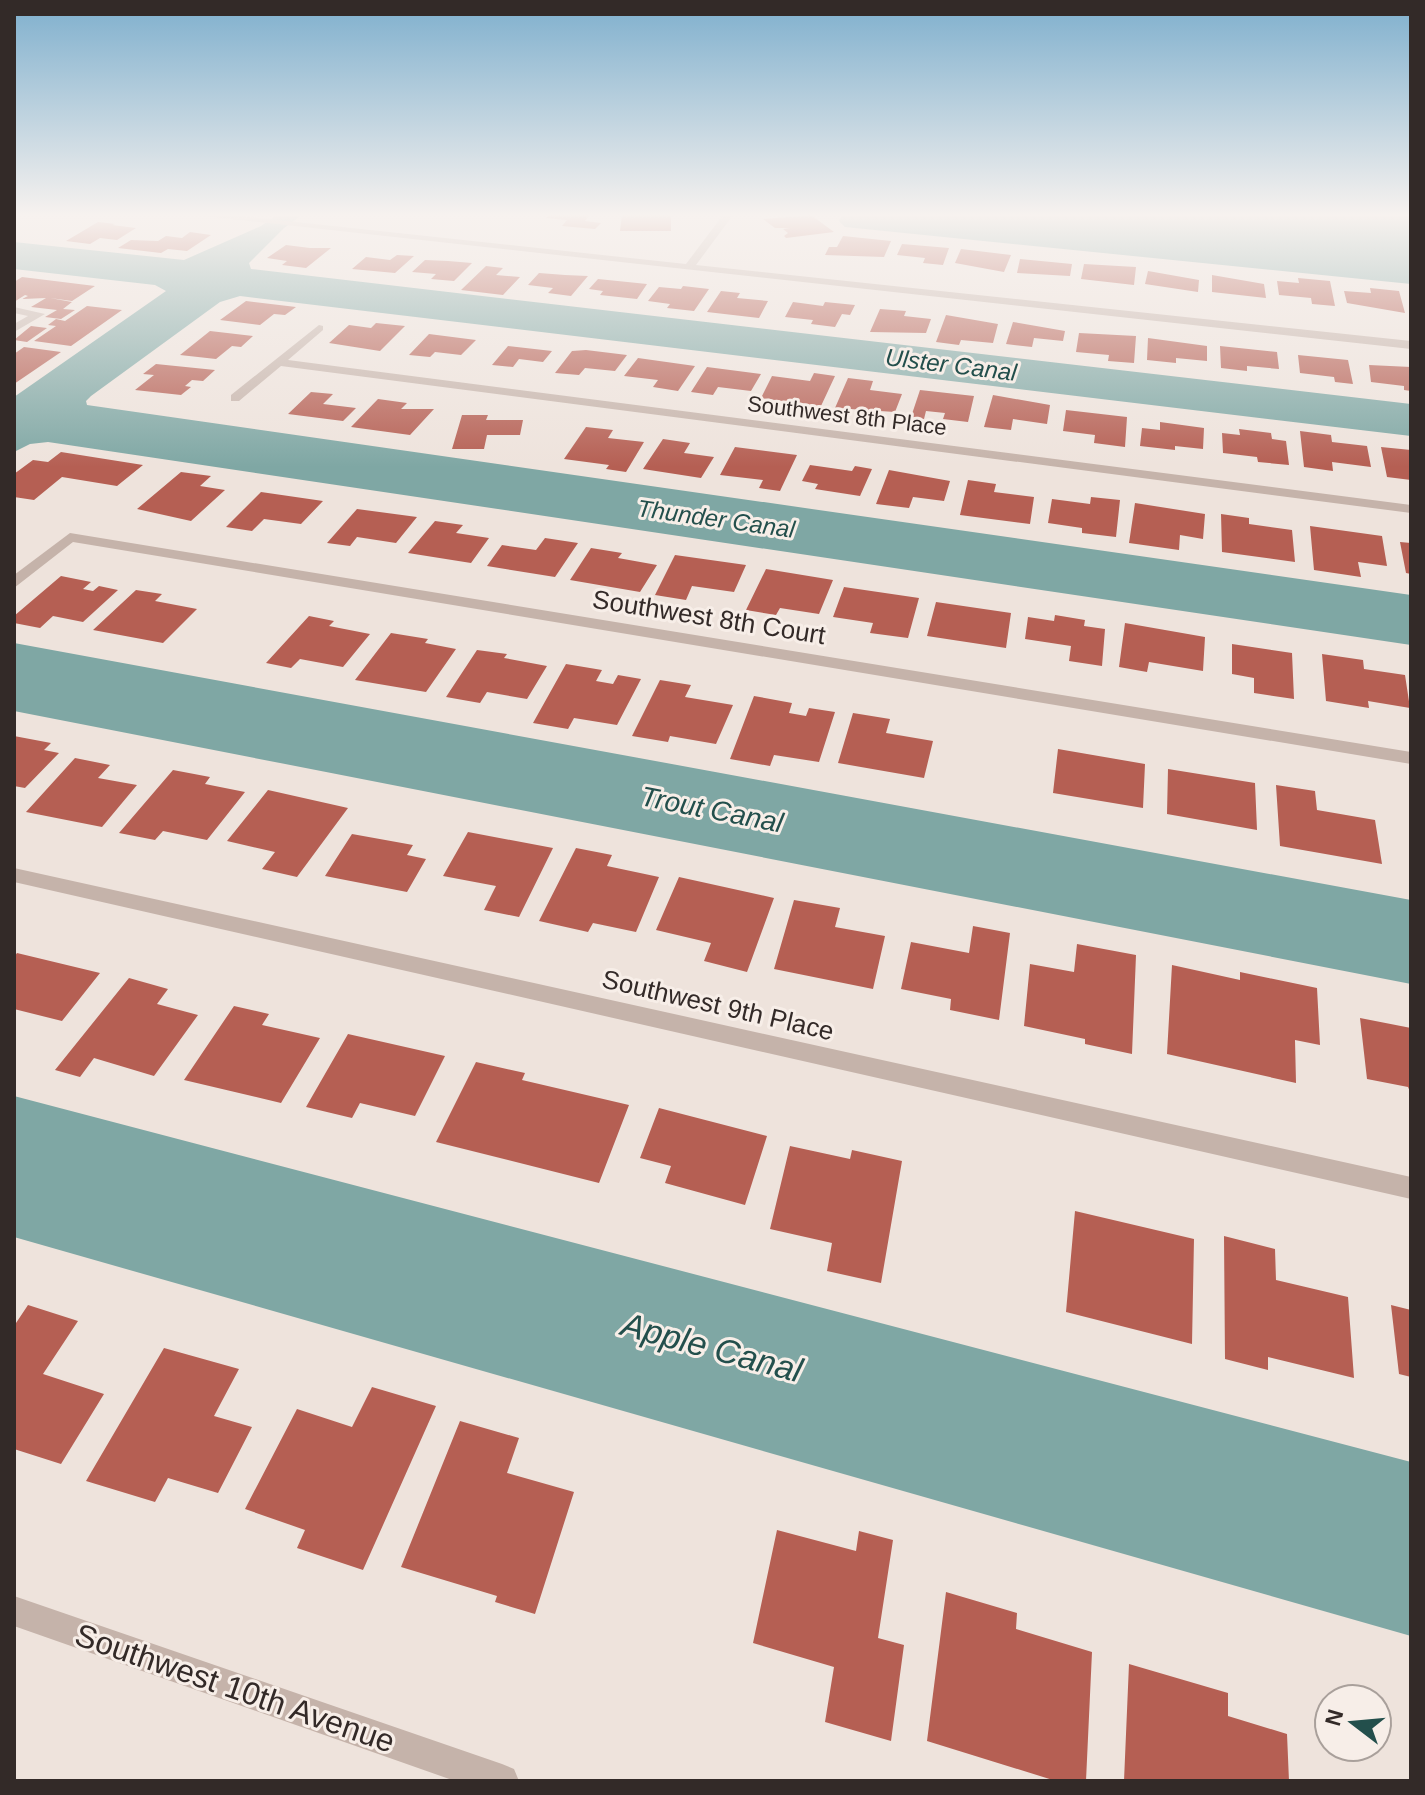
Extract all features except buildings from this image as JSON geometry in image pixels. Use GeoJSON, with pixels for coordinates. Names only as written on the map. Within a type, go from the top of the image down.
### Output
{"type":"FeatureCollection","features":[{"type":"Feature","properties":{"kind":"street"},"geometry":{"type":"LineString","coordinates":[[977,299],[1411,345]]}},
{"type":"Feature","properties":{"kind":"street"},"geometry":{"type":"LineString","coordinates":[[1094,299],[1411,332]]}},
{"type":"Feature","properties":{"kind":"street"},"geometry":{"type":"LineString","coordinates":[[14,310],[39,314],[14,329]]}},
{"type":"Feature","properties":{"kind":"street"},"geometry":{"type":"LineString","coordinates":[[235,398],[319,328]]}},
{"type":"Feature","properties":{"kind":"street","name":"Southwest 8th Place"},"geometry":{"type":"LineString","coordinates":[[278,362],[1411,509]]}},
{"type":"Feature","properties":{"kind":"street","name":"Southwest 8th Court"},"geometry":{"type":"LineString","coordinates":[[14,583],[70,537],[1411,758]]}},
{"type":"Feature","properties":{"kind":"street","name":"Southwest 9th Place"},"geometry":{"type":"LineString","coordinates":[[14,875],[1411,1188]]}},
{"type":"Feature","properties":{"kind":"street","name":"Southwest 10th Avenue"},"geometry":{"type":"LineString","coordinates":[[14,1611],[502,1781]]}},
{"type":"Feature","properties":{"kind":"water","name":"Thunder Canal"},"geometry":{"type":"Polygon","coordinates":[[[155,299],[231,299],[220,302],[91,396],[86,401],[87,405],[1411,595],[1411,645],[48,442],[30,444],[14,452],[14,397],[155,299]]]}},
{"type":"Feature","properties":{"kind":"water","name":"Ulster Canal"},"geometry":{"type":"Polygon","coordinates":[[[263,299],[507,299],[1411,404],[1411,436],[263,299]]]}},
{"type":"Feature","properties":{"kind":"water","name":"Trout Canal"},"geometry":{"type":"Polygon","coordinates":[[[14,643],[1411,900],[1411,984],[14,711],[14,643]]]}},
{"type":"Feature","properties":{"kind":"water","name":"Apple Canal"},"geometry":{"type":"Polygon","coordinates":[[[14,1096],[1411,1462],[1411,1636],[14,1237],[14,1096]]]}}]}
